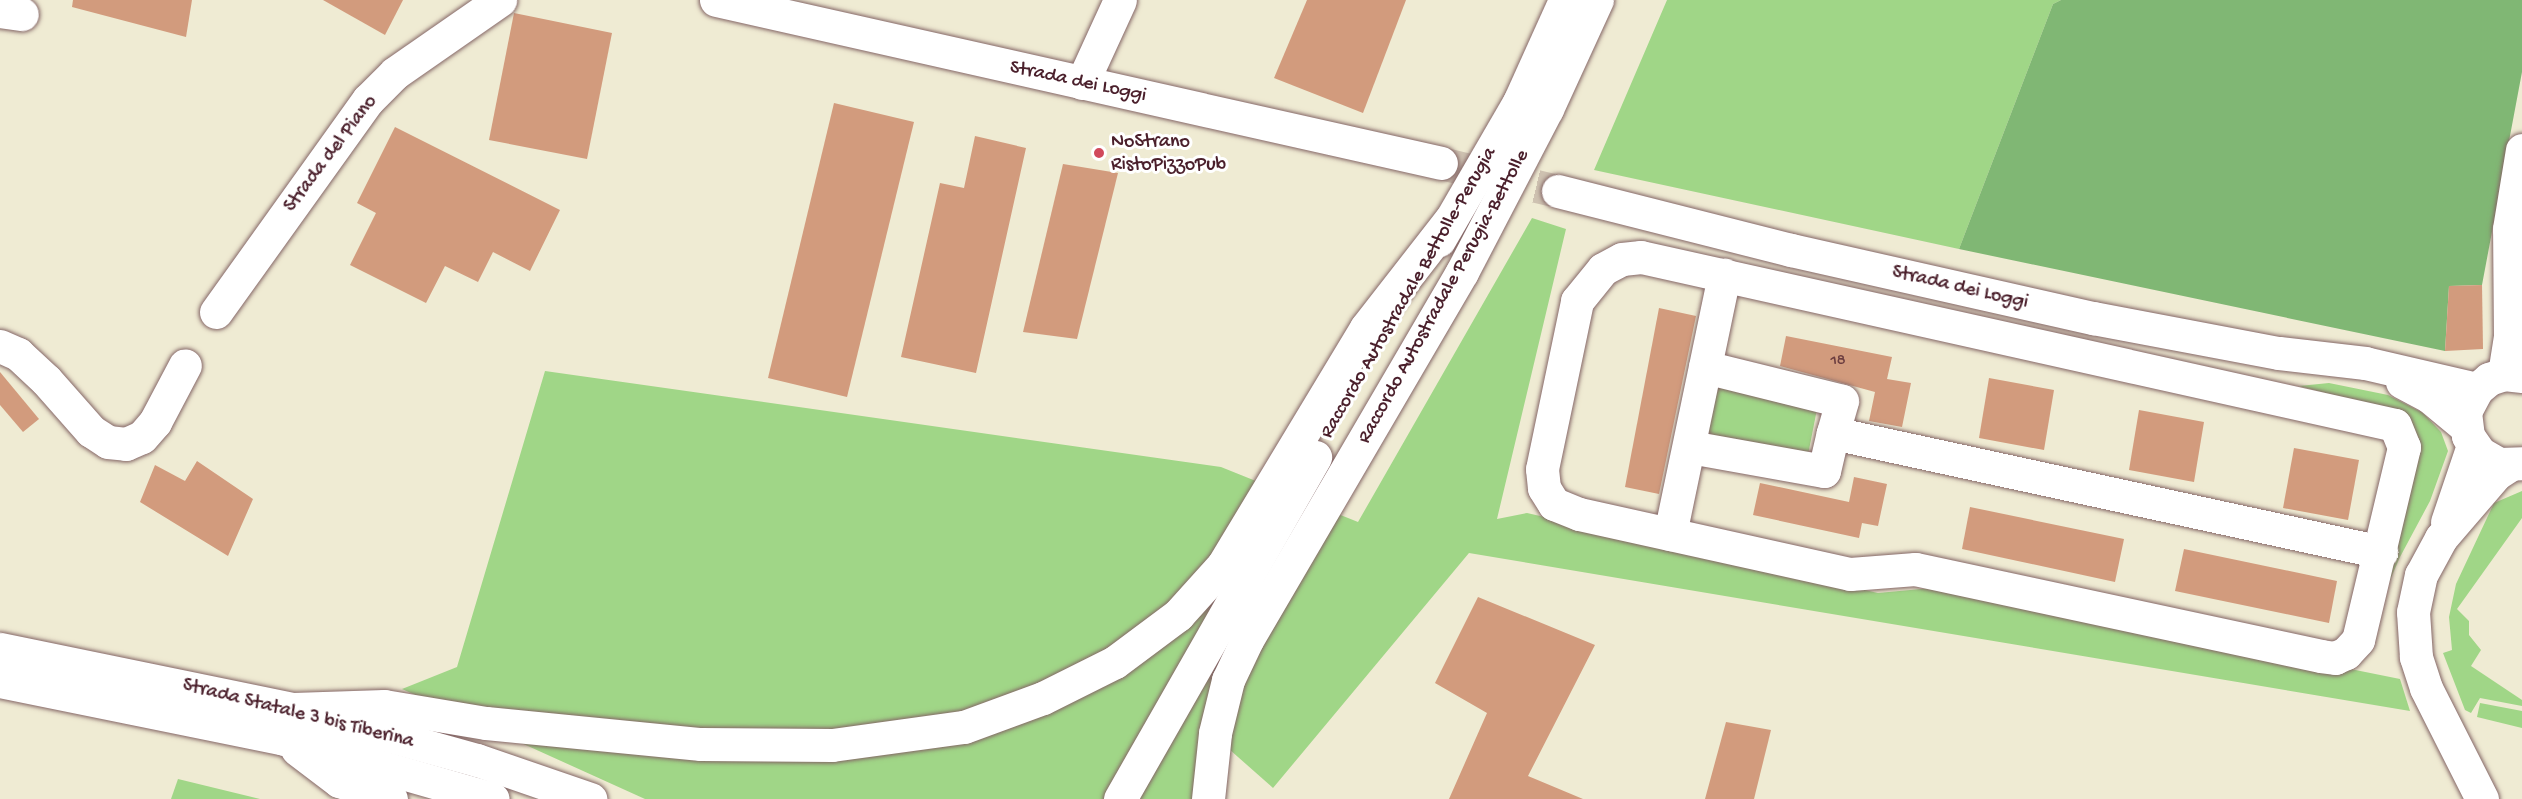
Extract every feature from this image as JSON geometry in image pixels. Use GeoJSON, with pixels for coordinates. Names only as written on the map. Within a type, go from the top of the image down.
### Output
{"type":"FeatureCollection","features":[{"type":"Feature","properties":{"kind":"main road","name":"Strada del Piano"},"geometry":{"type":"LineString","coordinates":[[216,312],[368,100],[395,73],[500,0]]}},
{"type":"Feature","properties":{"kind":"main road","name":"Strada dei Loggi"},"geometry":{"type":"LineString","coordinates":[[716,0],[1441,163]]}},
{"type":"Feature","properties":{"kind":"main road"},"geometry":{"type":"LineString","coordinates":[[1082,83],[1120,0]]}},
{"type":"Feature","properties":{"kind":"main road","name":"Raccordo Autostradale Bettolle-Perugia"},"geometry":{"type":"LineString","coordinates":[[1234,573],[1450,220],[1519,102],[1564,0]]}},
{"type":"Feature","properties":{"kind":"main road","name":"Raccordo Autostradale Perugia-Bettolle"},"geometry":{"type":"LineString","coordinates":[[1279,588],[1461,272],[1547,109],[1597,0]]}},
{"type":"Feature","properties":{"kind":"main road"},"geometry":{"type":"LineString","coordinates":[[2441,538],[2469,435],[2465,412],[2501,380],[2510,336],[2509,229],[2522,150]]}},
{"type":"Feature","properties":{"kind":"main road","name":"Strada dei Loggi"},"geometry":{"type":"LineString","coordinates":[[1558,191],[1791,250],[2093,318],[2279,353],[2501,380]]}},
{"type":"Feature","properties":{"kind":"main road"},"geometry":{"type":"LineString","coordinates":[[1781,288],[1791,250]]}},
{"type":"Feature","properties":{"kind":"main road"},"geometry":{"type":"LineString","coordinates":[[1641,257],[1781,288],[2268,394],[2395,425],[2404,447],[2381,552],[2358,640],[2346,653],[2335,658],[2123,616],[1915,569],[1850,574],[1579,514],[1554,504],[1544,488],[1542,469],[1553,413],[1577,302],[1603,269],[1622,259],[1641,257]]}},
{"type":"Feature","properties":{"kind":"main road"},"geometry":{"type":"LineString","coordinates":[[2508,268],[2522,321]]}},
{"type":"Feature","properties":{"kind":"main road"},"geometry":{"type":"LineString","coordinates":[[1670,534],[1690,447],[1724,275]]}},
{"type":"Feature","properties":{"kind":"main road"},"geometry":{"type":"LineString","coordinates":[[0,346],[18,354],[91,431],[108,442],[126,444],[142,437],[155,422],[185,365]]}},
{"type":"Feature","properties":{"kind":"main road"},"geometry":{"type":"LineString","coordinates":[[2268,394],[2279,353]]}},
{"type":"Feature","properties":{"kind":"main road","name":"Strada dei Loggi"},"geometry":{"type":"LineString","coordinates":[[2366,363],[2430,397],[2469,435],[2489,460],[2516,464]]}},
{"type":"Feature","properties":{"kind":"main road"},"geometry":{"type":"LineString","coordinates":[[1690,447],[1824,471],[1842,401],[1706,367]]}},
{"type":"Feature","properties":{"kind":"main road"},"geometry":{"type":"LineString","coordinates":[[1833,433],[2381,552]]}},
{"type":"Feature","properties":{"kind":"main road"},"geometry":{"type":"LineString","coordinates":[[2482,799],[2438,718],[2416,657],[2413,612],[2421,575],[2441,538],[2496,474],[2516,464]]}},
{"type":"Feature","properties":{"kind":"main road"},"geometry":{"type":"LineString","coordinates":[[288,724],[384,706],[486,723],[701,744],[832,746],[964,727],[1043,698],[1115,662],[1234,573]]}},
{"type":"Feature","properties":{"kind":"main road"},"geometry":{"type":"LineString","coordinates":[[1120,799],[1234,573]]}},
{"type":"Feature","properties":{"kind":"main road"},"geometry":{"type":"LineString","coordinates":[[1208,799],[1215,733],[1228,680],[1279,588]]}},
{"type":"Feature","properties":{"kind":"main road"},"geometry":{"type":"LineString","coordinates":[[1229,799],[1236,735],[1279,588]]}},
{"type":"Feature","properties":{"kind":"main road","name":"Strada Statale 3 bis Tiberina"},"geometry":{"type":"LineString","coordinates":[[0,649],[288,724],[493,799]]}},
{"type":"Feature","properties":{"kind":"main road","name":"Strada Statale 3 bis Tiberina"},"geometry":{"type":"LineString","coordinates":[[0,681],[288,724],[477,760],[590,799]]}},
{"type":"Feature","properties":{"kind":"main road"},"geometry":{"type":"LineString","coordinates":[[288,724],[339,781],[391,799]]}},
{"type":"Feature","properties":{"kind":"green space"},"geometry":{"type":"Polygon","coordinates":[[[1667,0],[2061,0],[2053,4],[1959,249],[1594,170],[1667,0]]]}},
{"type":"Feature","properties":{"kind":"green space"},"geometry":{"type":"Polygon","coordinates":[[[2061,0],[2522,0],[2522,72],[2482,285],[2449,286],[2445,351],[1959,249],[2053,4],[2061,0]]]}},
{"type":"Feature","properties":{"kind":"green space"},"geometry":{"type":"Polygon","coordinates":[[[1532,218],[1566,229],[1497,519],[1527,513],[1878,593],[1942,587],[2400,679],[2410,711],[1469,553],[1273,788],[1203,726],[1196,799],[645,799],[402,689],[457,667],[545,371],[1221,467],[1358,522],[1532,218]]]}},
{"type":"Feature","properties":{"kind":"green space"},"geometry":{"type":"Polygon","coordinates":[[[1719,380],[1818,404],[1807,460],[1707,437],[1719,380]]]}},
{"type":"Feature","properties":{"kind":"green space"},"geometry":{"type":"Polygon","coordinates":[[[2329,383],[2388,395],[2423,413],[2441,432],[2448,451],[2430,501],[2400,557],[2378,608],[2389,410],[2299,386],[2329,383]]]}},
{"type":"Feature","properties":{"kind":"green space"},"geometry":{"type":"Polygon","coordinates":[[[2522,491],[2522,518],[2457,609],[2469,621],[2469,635],[2481,650],[2471,666],[2522,700],[2522,706],[2480,698],[2471,713],[2465,710],[2443,653],[2452,650],[2449,617],[2456,584],[2494,503],[2522,491]]]}},
{"type":"Feature","properties":{"kind":"green space"},"geometry":{"type":"Polygon","coordinates":[[[2480,703],[2522,711],[2522,728],[2477,717],[2480,703]]]}},
{"type":"Feature","properties":{"kind":"green space"},"geometry":{"type":"Polygon","coordinates":[[[178,779],[260,799],[171,799],[178,779]]]}},
{"type":"Feature","properties":{"kind":"building"},"geometry":{"type":"Polygon","coordinates":[[[73,0],[192,0],[186,37],[72,7],[73,0]]]}},
{"type":"Feature","properties":{"kind":"building"},"geometry":{"type":"Polygon","coordinates":[[[323,0],[403,0],[385,35],[323,0]]]}},
{"type":"Feature","properties":{"kind":"building"},"geometry":{"type":"Polygon","coordinates":[[[1307,0],[1406,0],[1363,113],[1274,78],[1307,0]]]}},
{"type":"Feature","properties":{"kind":"building"},"geometry":{"type":"Polygon","coordinates":[[[514,13],[612,33],[587,159],[489,140],[514,13]]]}},
{"type":"Feature","properties":{"kind":"building"},"geometry":{"type":"Polygon","coordinates":[[[834,103],[914,122],[847,397],[768,378],[834,103]]]}},
{"type":"Feature","properties":{"kind":"building"},"geometry":{"type":"Polygon","coordinates":[[[395,127],[560,210],[530,271],[493,252],[478,282],[445,266],[426,303],[350,265],[376,213],[357,203],[395,127]]]}},
{"type":"Feature","properties":{"kind":"building"},"geometry":{"type":"Polygon","coordinates":[[[975,136],[1026,148],[976,373],[901,357],[940,183],[964,188],[975,136]]]}},
{"type":"Feature","properties":{"kind":"building"},"geometry":{"type":"Polygon","coordinates":[[[1063,164],[1118,173],[1077,339],[1023,332],[1063,164]]]}},
{"type":"Feature","properties":{"kind":"building"},"geometry":{"type":"Polygon","coordinates":[[[2482,285],[2483,349],[2445,351],[2449,286],[2482,285]]]}},
{"type":"Feature","properties":{"kind":"building"},"geometry":{"type":"Polygon","coordinates":[[[1659,308],[1696,316],[1659,494],[1625,487],[1659,308]]]}},
{"type":"Feature","properties":{"kind":"building"},"geometry":{"type":"Polygon","coordinates":[[[1786,336],[1892,357],[1887,379],[1911,383],[1902,427],[1869,421],[1875,392],[1780,366],[1786,336]]]}},
{"type":"Feature","properties":{"kind":"building"},"geometry":{"type":"Polygon","coordinates":[[[0,372],[39,419],[23,432],[0,405],[0,372]]]}},
{"type":"Feature","properties":{"kind":"building"},"geometry":{"type":"Polygon","coordinates":[[[1989,378],[2054,390],[2044,450],[1979,438],[1989,378]]]}},
{"type":"Feature","properties":{"kind":"building"},"geometry":{"type":"Polygon","coordinates":[[[2139,410],[2204,422],[2194,482],[2129,470],[2139,410]]]}},
{"type":"Feature","properties":{"kind":"building"},"geometry":{"type":"Polygon","coordinates":[[[2294,448],[2359,460],[2348,520],[2283,508],[2294,448]]]}},
{"type":"Feature","properties":{"kind":"building"},"geometry":{"type":"Polygon","coordinates":[[[197,461],[253,499],[228,556],[140,502],[155,465],[185,481],[197,461]]]}},
{"type":"Feature","properties":{"kind":"building"},"geometry":{"type":"Polygon","coordinates":[[[1854,477],[1887,484],[1878,526],[1862,523],[1859,538],[1753,515],[1760,483],[1849,502],[1854,477]]]}},
{"type":"Feature","properties":{"kind":"building"},"geometry":{"type":"Polygon","coordinates":[[[1970,507],[2124,539],[2115,582],[1962,549],[1970,507]]]}},
{"type":"Feature","properties":{"kind":"building"},"geometry":{"type":"Polygon","coordinates":[[[2184,549],[2337,581],[2329,623],[2175,591],[2184,549]]]}},
{"type":"Feature","properties":{"kind":"building"},"geometry":{"type":"Polygon","coordinates":[[[1478,597],[1595,645],[1528,776],[1583,799],[1449,799],[1487,713],[1435,683],[1478,597]]]}},
{"type":"Feature","properties":{"kind":"building"},"geometry":{"type":"Polygon","coordinates":[[[1726,722],[1771,730],[1754,799],[1705,799],[1726,722]]]}},
{"type":"Feature","properties":{"kind":"tunnel"},"geometry":{"type":"LineString","coordinates":[[1441,163],[1558,191]]}},
{"type":"Feature","properties":{"kind":"place","name":"NoStrano RistoPizzoPub"},"geometry":{"type":"Point","coordinates":[1099,153]}}]}
